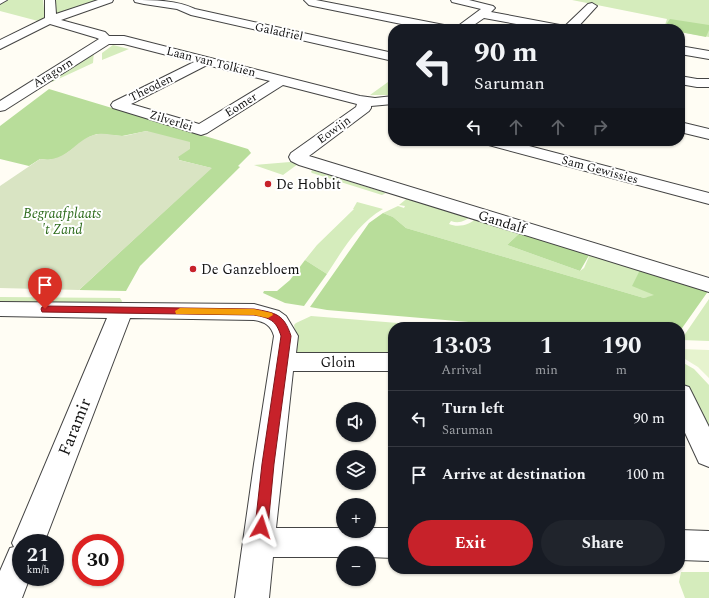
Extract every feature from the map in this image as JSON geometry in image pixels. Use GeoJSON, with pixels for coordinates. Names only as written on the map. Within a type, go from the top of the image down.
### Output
{"type":"FeatureCollection","features":[{"type":"Feature","properties":{"kind":"street"},"geometry":{"type":"LineString","coordinates":[[50,0],[52,20]]}},
{"type":"Feature","properties":{"kind":"street"},"geometry":{"type":"LineString","coordinates":[[0,45],[52,20],[108,0]]}},
{"type":"Feature","properties":{"kind":"street","name":"Galadriel"},"geometry":{"type":"LineString","coordinates":[[139,0],[154,3],[170,2],[186,8],[191,12],[388,56]]}},
{"type":"Feature","properties":{"kind":"street"},"geometry":{"type":"LineString","coordinates":[[309,0],[313,3],[419,24]]}},
{"type":"Feature","properties":{"kind":"street"},"geometry":{"type":"LineString","coordinates":[[456,0],[546,24]]}},
{"type":"Feature","properties":{"kind":"street"},"geometry":{"type":"LineString","coordinates":[[186,8],[199,3]]}},
{"type":"Feature","properties":{"kind":"street"},"geometry":{"type":"LineString","coordinates":[[574,24],[592,6]]}},
{"type":"Feature","properties":{"kind":"street"},"geometry":{"type":"LineString","coordinates":[[467,24],[490,8]]}},
{"type":"Feature","properties":{"kind":"street","name":"Laan van Tolkien"},"geometry":{"type":"LineString","coordinates":[[52,20],[54,22],[100,35],[106,40],[124,40],[281,80],[366,104],[388,101]]}},
{"type":"Feature","properties":{"kind":"street","name":"Aragorn"},"geometry":{"type":"LineString","coordinates":[[0,107],[106,40]]}},
{"type":"Feature","properties":{"kind":"street"},"geometry":{"type":"LineString","coordinates":[[685,51],[709,55]]}},
{"type":"Feature","properties":{"kind":"street","name":"Theoden"},"geometry":{"type":"LineString","coordinates":[[118,105],[205,61]]}},
{"type":"Feature","properties":{"kind":"street","name":"Eomer"},"geometry":{"type":"LineString","coordinates":[[201,130],[281,80]]}},
{"type":"Feature","properties":{"kind":"street"},"geometry":{"type":"LineString","coordinates":[[685,81],[709,84]]}},
{"type":"Feature","properties":{"kind":"street"},"geometry":{"type":"LineString","coordinates":[[366,104],[388,114]]}},
{"type":"Feature","properties":{"kind":"street","name":"Eowijn"},"geometry":{"type":"LineString","coordinates":[[297,157],[366,104]]}},
{"type":"Feature","properties":{"kind":"street","name":"Zilverlei"},"geometry":{"type":"LineString","coordinates":[[118,105],[201,130]]}},
{"type":"Feature","properties":{"kind":"street"},"geometry":{"type":"LineString","coordinates":[[685,129],[709,134]]}},
{"type":"Feature","properties":{"kind":"street","name":"Sam Gewissies"},"geometry":{"type":"LineString","coordinates":[[510,146],[709,199]]}},
{"type":"Feature","properties":{"kind":"street","name":"Gandalf"},"geometry":{"type":"LineString","coordinates":[[297,157],[304,161],[709,285]]}},
{"type":"Feature","properties":{"kind":"street"},"geometry":{"type":"LineString","coordinates":[[0,308],[254,312],[270,315],[282,324],[286,336],[268,464],[260,542],[252,598]]}},
{"type":"Feature","properties":{"kind":"street","name":"Faramir"},"geometry":{"type":"LineString","coordinates":[[32,534],[120,311]]}},
{"type":"Feature","properties":{"kind":"street","name":"Gloin"},"geometry":{"type":"LineString","coordinates":[[282,362],[388,362]]}},
{"type":"Feature","properties":{"kind":"street"},"geometry":{"type":"LineString","coordinates":[[685,404],[705,445]]}},
{"type":"Feature","properties":{"kind":"street"},"geometry":{"type":"LineString","coordinates":[[260,542],[388,543]]}},
{"type":"Feature","properties":{"kind":"street"},"geometry":{"type":"LineString","coordinates":[[685,545],[709,546]]}},
{"type":"Feature","properties":{"kind":"street"},"geometry":{"type":"LineString","coordinates":[[5,598],[12,581]]}},
{"type":"Feature","properties":{"kind":"green space"},"geometry":{"type":"Polygon","coordinates":[[[8,0],[43,0],[45,18],[38,21],[0,11],[0,4],[8,0]]]}},
{"type":"Feature","properties":{"kind":"green space"},"geometry":{"type":"Polygon","coordinates":[[[54,0],[103,0],[57,16],[54,0]]]}},
{"type":"Feature","properties":{"kind":"green space"},"geometry":{"type":"Polygon","coordinates":[[[572,0],[709,0],[709,37],[685,33],[685,24],[665,24],[667,19],[572,0]]]}},
{"type":"Feature","properties":{"kind":"green space"},"geometry":{"type":"Polygon","coordinates":[[[670,19],[709,25],[709,30],[706,37],[685,33],[685,24],[666,24],[670,19]]]}},
{"type":"Feature","properties":{"kind":"green space"},"geometry":{"type":"Polygon","coordinates":[[[113,45],[129,49],[102,60],[102,53],[113,45]]]}},
{"type":"Feature","properties":{"kind":"green space"},"geometry":{"type":"Polygon","coordinates":[[[94,51],[93,63],[52,82],[47,80],[94,51]]]}},
{"type":"Feature","properties":{"kind":"green space"},"geometry":{"type":"Polygon","coordinates":[[[388,82],[388,95],[370,95],[388,82]]]}},
{"type":"Feature","properties":{"kind":"green space"},"geometry":{"type":"Polygon","coordinates":[[[49,89],[248,149],[251,153],[238,166],[240,167],[140,266],[126,291],[79,290],[211,168],[179,160],[178,157],[147,131],[122,136],[97,134],[89,137],[60,158],[48,160],[40,159],[29,166],[0,159],[0,126],[49,89]]]}},
{"type":"Feature","properties":{"kind":"green space","name":"Begraafplaats 't Zand"},"geometry":{"type":"Polygon","coordinates":[[[147,131],[190,142],[190,149],[178,157],[179,160],[212,168],[79,290],[0,288],[0,186],[40,159],[50,159],[65,154],[90,136],[101,134],[123,136],[147,131]]]}},
{"type":"Feature","properties":{"kind":"green space"},"geometry":{"type":"Polygon","coordinates":[[[290,162],[298,164],[283,175],[254,165],[290,162]]]}},
{"type":"Feature","properties":{"kind":"green space"},"geometry":{"type":"Polygon","coordinates":[[[312,170],[386,193],[382,195],[312,173],[312,170]]]}},
{"type":"Feature","properties":{"kind":"green space"},"geometry":{"type":"Polygon","coordinates":[[[410,196],[472,215],[462,221],[451,221],[449,224],[460,226],[468,224],[477,217],[522,231],[507,245],[580,271],[584,268],[591,252],[641,268],[655,296],[644,298],[406,228],[393,217],[383,213],[398,206],[404,208],[405,206],[399,205],[410,196]]]}},
{"type":"Feature","properties":{"kind":"green space"},"geometry":{"type":"Polygon","coordinates":[[[357,202],[383,209],[366,222],[351,238],[327,274],[305,260],[317,245],[354,209],[357,202]]]}},
{"type":"Feature","properties":{"kind":"green space"},"geometry":{"type":"Polygon","coordinates":[[[383,213],[393,217],[406,228],[644,298],[654,295],[632,286],[641,268],[709,288],[709,290],[685,324],[685,322],[468,322],[327,310],[310,307],[369,223],[383,213]]]}},
{"type":"Feature","properties":{"kind":"green space"},"geometry":{"type":"Polygon","coordinates":[[[522,231],[591,252],[580,271],[507,245],[522,231]]]}},
{"type":"Feature","properties":{"kind":"green space"},"geometry":{"type":"Polygon","coordinates":[[[305,260],[327,274],[304,306],[285,303],[263,293],[264,291],[277,291],[290,280],[305,260]]]}},
{"type":"Feature","properties":{"kind":"green space"},"geometry":{"type":"Polygon","coordinates":[[[0,297],[120,298],[122,301],[121,304],[0,305],[0,297]]]}},
{"type":"Feature","properties":{"kind":"green space"},"geometry":{"type":"Polygon","coordinates":[[[709,299],[709,341],[685,340],[685,334],[709,299]]]}},
{"type":"Feature","properties":{"kind":"green space"},"geometry":{"type":"Polygon","coordinates":[[[311,316],[388,322],[388,359],[294,357],[296,336],[294,325],[311,316]]]}},
{"type":"Feature","properties":{"kind":"green space"},"geometry":{"type":"Polygon","coordinates":[[[685,349],[709,350],[709,378],[698,367],[685,359],[685,349]]]}},
{"type":"Feature","properties":{"kind":"green space"},"geometry":{"type":"Polygon","coordinates":[[[685,364],[694,369],[709,385],[709,436],[685,389],[685,364]]]}},
{"type":"Feature","properties":{"kind":"green space"},"geometry":{"type":"Polygon","coordinates":[[[685,572],[709,572],[709,598],[685,598],[679,582],[681,574],[685,574],[685,572]]]}},
{"type":"Feature","properties":{"kind":"slow traffic"},"geometry":{"type":"LineString","coordinates":[[180,311],[254,312],[268,315]]}},
{"type":"Feature","properties":{"kind":"place","name":"De Hobbit"},"geometry":{"type":"Point","coordinates":[268,184]}},
{"type":"Feature","properties":{"kind":"place","name":"De Ganzebloem"},"geometry":{"type":"Point","coordinates":[193,269]}},
{"type":"Feature","properties":{"kind":"route"},"geometry":{"type":"LineString","coordinates":[[45,309],[254,312],[270,315],[282,324],[286,336],[268,464],[261,527]]}}]}
